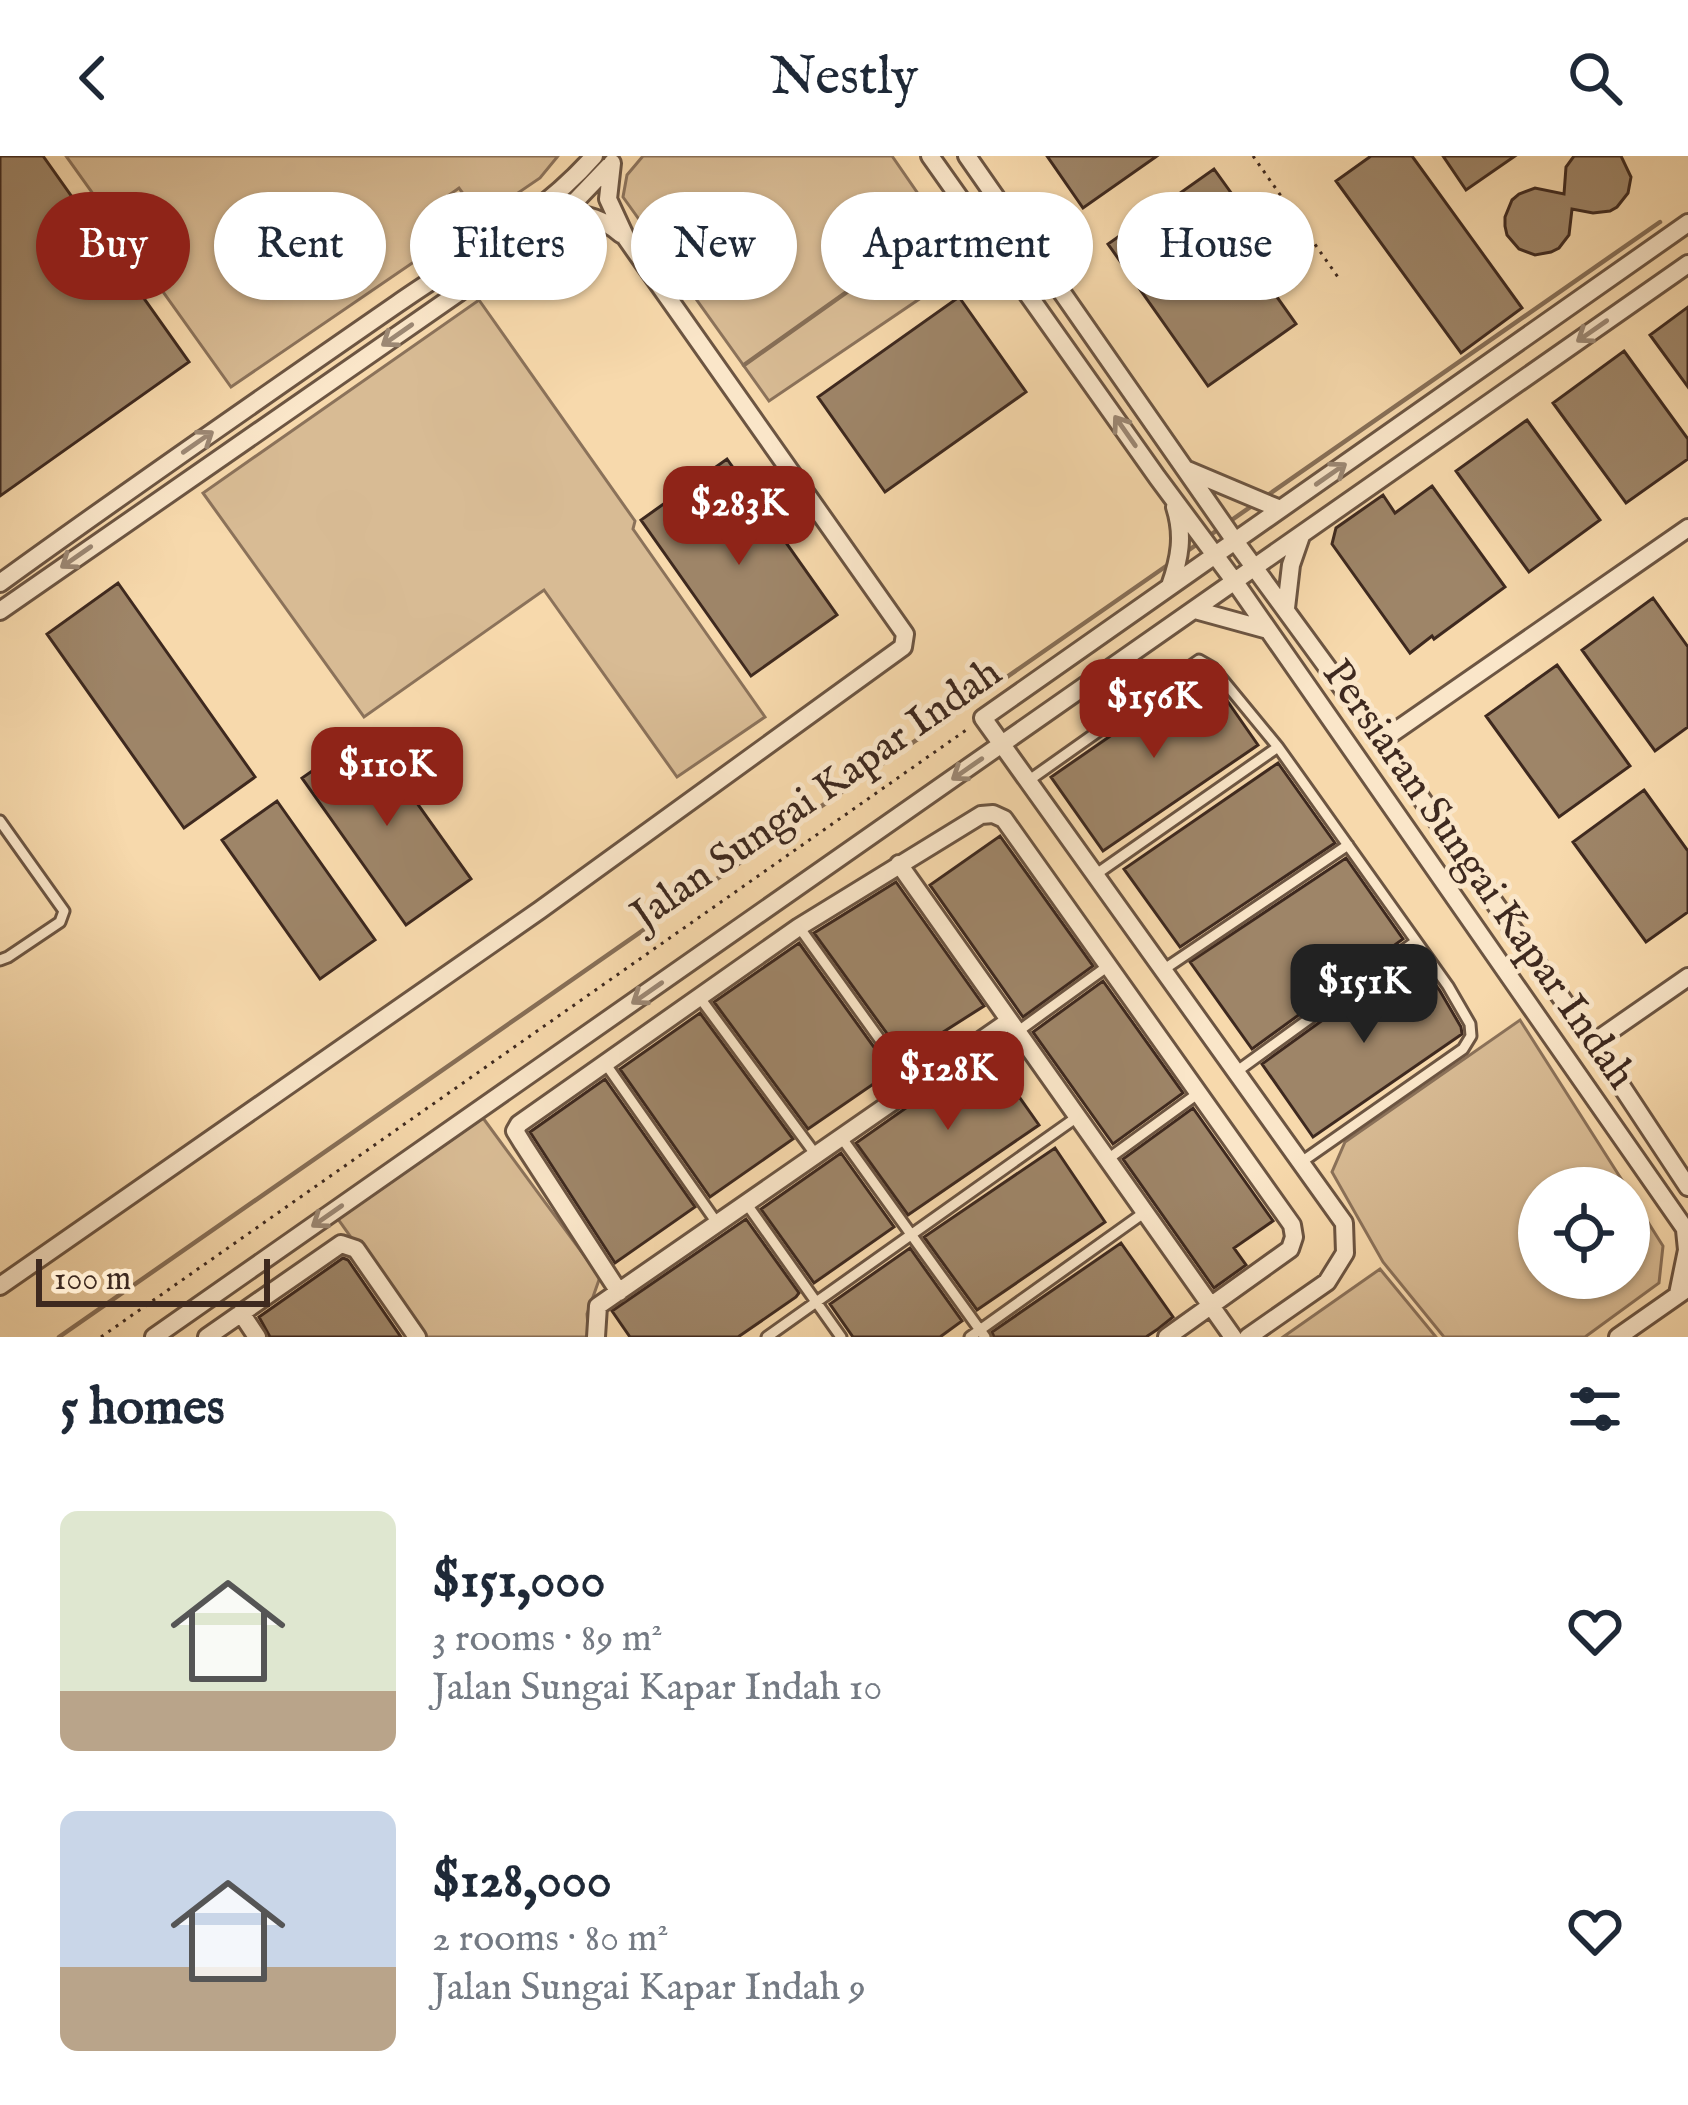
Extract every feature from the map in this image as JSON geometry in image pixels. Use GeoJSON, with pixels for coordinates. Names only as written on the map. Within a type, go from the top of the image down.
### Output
{"type":"FeatureCollection","features":[{"type":"Feature","properties":{"kind":"street","name":"Persiaran Sungai Kapar Indah"},"geometry":{"type":"LineString","coordinates":[[930,156],[1235,582],[1687,1232]]}},
{"type":"Feature","properties":{"kind":"street","name":"Persiaran Sungai Kapar Indah"},"geometry":{"type":"LineString","coordinates":[[967,156],[1593,1043],[1688,1187]]}},
{"type":"Feature","properties":{"kind":"street"},"geometry":{"type":"LineString","coordinates":[[581,192],[608,158]]}},
{"type":"Feature","properties":{"kind":"street"},"geometry":{"type":"LineString","coordinates":[[0,1286],[540,910],[903,647],[905,634],[626,238],[608,199],[608,158]]}},
{"type":"Feature","properties":{"kind":"street"},"geometry":{"type":"LineString","coordinates":[[0,583],[608,158]]}},
{"type":"Feature","properties":{"kind":"street"},"geometry":{"type":"LineString","coordinates":[[607,222],[626,238]]}},
{"type":"Feature","properties":{"kind":"street","name":"Jalan Sungai Kapar Indah"},"geometry":{"type":"LineString","coordinates":[[982,718],[1169,587],[1232,536],[1280,509],[1688,223]]}},
{"type":"Feature","properties":{"kind":"street","name":"Jalan Sungai Kapar Indah"},"geometry":{"type":"LineString","coordinates":[[154,1337],[1688,264]]}},
{"type":"Feature","properties":{"kind":"street"},"geometry":{"type":"LineString","coordinates":[[0,610],[446,300]]}},
{"type":"Feature","properties":{"kind":"street"},"geometry":{"type":"LineString","coordinates":[[1186,470],[1280,509]]}},
{"type":"Feature","properties":{"kind":"street"},"geometry":{"type":"LineString","coordinates":[[1169,587],[1181,542],[1171,496]]}},
{"type":"Feature","properties":{"kind":"street"},"geometry":{"type":"LineString","coordinates":[[1381,741],[1688,527]]}},
{"type":"Feature","properties":{"kind":"street"},"geometry":{"type":"LineString","coordinates":[[1286,608],[1291,565],[1301,535]]}},
{"type":"Feature","properties":{"kind":"street"},"geometry":{"type":"LineString","coordinates":[[1195,610],[1269,631]]}},
{"type":"Feature","properties":{"kind":"street"},"geometry":{"type":"LineString","coordinates":[[982,718],[1344,1223],[1345,1253],[1327,1282],[1248,1337]]}},
{"type":"Feature","properties":{"kind":"street"},"geometry":{"type":"LineString","coordinates":[[619,1292],[515,1130],[519,1124],[799,927],[981,815],[993,814],[1004,819],[1292,1225],[1291,1249],[1167,1337]]}},
{"type":"Feature","properties":{"kind":"street"},"geometry":{"type":"LineString","coordinates":[[899,864],[1233,1337]]}},
{"type":"Feature","properties":{"kind":"street"},"geometry":{"type":"LineString","coordinates":[[1593,1043],[1688,977]]}},
{"type":"Feature","properties":{"kind":"street"},"geometry":{"type":"LineString","coordinates":[[596,1337],[598,1306],[914,1087],[1013,1026]]}},
{"type":"Feature","properties":{"kind":"street"},"geometry":{"type":"LineString","coordinates":[[1618,1337],[1685,1293],[1687,1232]]}},
{"type":"Feature","properties":{"kind":"street"},"geometry":{"type":"LineString","coordinates":[[206,1337],[341,1244],[356,1249],[417,1337]]}},
{"type":"Feature","properties":{"kind":"street"},"geometry":{"type":"LineString","coordinates":[[241,1313],[257,1337]]}},
{"type":"Feature","properties":{"kind":"lane"},"geometry":{"type":"LineString","coordinates":[[1028,781],[1199,660],[1214,668],[1348,844],[1448,986],[1470,1024],[1471,1036],[1463,1048],[1300,1163]]}},
{"type":"Feature","properties":{"kind":"lane"},"geometry":{"type":"LineString","coordinates":[[1095,875],[1278,748]]}},
{"type":"Feature","properties":{"kind":"lane"},"geometry":{"type":"LineString","coordinates":[[0,820],[64,911],[60,922],[0,960]]}},
{"type":"Feature","properties":{"kind":"lane"},"geometry":{"type":"LineString","coordinates":[[1163,970],[1348,844]]}},
{"type":"Feature","properties":{"kind":"lane"},"geometry":{"type":"LineString","coordinates":[[799,927],[914,1087]]}},
{"type":"Feature","properties":{"kind":"lane"},"geometry":{"type":"LineString","coordinates":[[1236,1072],[1415,942]]}},
{"type":"Feature","properties":{"kind":"lane"},"geometry":{"type":"LineString","coordinates":[[1013,1026],[1108,966]]}},
{"type":"Feature","properties":{"kind":"lane"},"geometry":{"type":"LineString","coordinates":[[700,998],[816,1155]]}},
{"type":"Feature","properties":{"kind":"lane"},"geometry":{"type":"LineString","coordinates":[[605,1064],[717,1223]]}},
{"type":"Feature","properties":{"kind":"lane"},"geometry":{"type":"LineString","coordinates":[[1108,1159],[1200,1092]]}},
{"type":"Feature","properties":{"kind":"lane"},"geometry":{"type":"LineString","coordinates":[[767,1337],[1077,1117]]}},
{"type":"Feature","properties":{"kind":"lane"},"geometry":{"type":"LineString","coordinates":[[842,1137],[983,1334]]}},
{"type":"Feature","properties":{"kind":"lane"},"geometry":{"type":"LineString","coordinates":[[746,1203],[841,1337]]}},
{"type":"Feature","properties":{"kind":"lane"},"geometry":{"type":"LineString","coordinates":[[970,1337],[983,1334],[1144,1212]]}},
{"type":"Feature","properties":{"kind":"path"},"geometry":{"type":"LineString","coordinates":[[1253,156],[1340,280]]}},
{"type":"Feature","properties":{"kind":"path","name":"Jalan Sungai Kapar Indah"},"geometry":{"type":"LineString","coordinates":[[101,1337],[982,718]]}},
{"type":"Feature","properties":{"kind":"shaded area"},"geometry":{"type":"Polygon","coordinates":[[[66,156],[558,156],[540,178],[519,192],[462,192],[459,188],[410,192],[410,265],[386,281],[386,192],[214,192],[214,300],[358,300],[231,387],[169,300],[190,300],[190,192],[92,192],[66,156]]]}},
{"type":"Feature","properties":{"kind":"shaded area"},"geometry":{"type":"Polygon","coordinates":[[[643,156],[892,156],[917,192],[821,192],[821,300],[918,300],[769,401],[697,300],[797,300],[797,192],[631,192],[631,208],[623,197],[627,175],[643,156]]]}},
{"type":"Feature","properties":{"kind":"shaded area"},"geometry":{"type":"Polygon","coordinates":[[[479,300],[635,521],[633,529],[765,717],[677,777],[544,590],[364,717],[203,493],[479,300]]]}},
{"type":"Feature","properties":{"kind":"shaded area"},"geometry":{"type":"Polygon","coordinates":[[[1520,1020],[1614,1167],[1518,1167],[1518,1299],[1637,1299],[1585,1337],[1444,1337],[1383,1262],[1332,1172],[1345,1142],[1520,1020]]]}},
{"type":"Feature","properties":{"kind":"shaded area"},"geometry":{"type":"Polygon","coordinates":[[[483,1118],[600,1277],[587,1314],[589,1337],[422,1337],[338,1219],[483,1118]]]}},
{"type":"Feature","properties":{"kind":"shaded area"},"geometry":{"type":"Polygon","coordinates":[[[1650,1225],[1663,1246],[1659,1283],[1650,1290],[1650,1225]]]}},
{"type":"Feature","properties":{"kind":"shaded area"},"geometry":{"type":"Polygon","coordinates":[[[1380,1269],[1436,1337],[1283,1337],[1380,1269]]]}},
{"type":"Feature","properties":{"kind":"building"},"geometry":{"type":"Polygon","coordinates":[[[0,156],[43,156],[69,192],[36,192],[36,300],[145,300],[189,362],[0,496],[0,156]]]}},
{"type":"Feature","properties":{"kind":"building"},"geometry":{"type":"Polygon","coordinates":[[[1047,156],[1157,156],[1093,201],[1093,192],[1072,192],[1047,156]]]}},
{"type":"Feature","properties":{"kind":"building"},"geometry":{"type":"Polygon","coordinates":[[[1371,156],[1412,156],[1522,308],[1461,353],[1336,181],[1371,156]]]}},
{"type":"Feature","properties":{"kind":"building"},"geometry":{"type":"Polygon","coordinates":[[[1443,156],[1515,156],[1466,190],[1443,156]]]}},
{"type":"Feature","properties":{"kind":"building"},"geometry":{"type":"Polygon","coordinates":[[[1574,156],[1621,156],[1631,177],[1628,193],[1610,211],[1572,209],[1569,235],[1559,248],[1535,255],[1519,249],[1505,226],[1512,200],[1535,188],[1564,194],[1566,167],[1574,156]]]}},
{"type":"Feature","properties":{"kind":"building"},"geometry":{"type":"Polygon","coordinates":[[[1214,169],[1230,192],[1181,192],[1214,169]]]}},
{"type":"Feature","properties":{"kind":"building"},"geometry":{"type":"Polygon","coordinates":[[[955,300],[961,300],[1026,392],[885,492],[818,397],[955,300]]]}},
{"type":"Feature","properties":{"kind":"building"},"geometry":{"type":"Polygon","coordinates":[[[1147,300],[1279,300],[1296,324],[1208,386],[1147,300]]]}},
{"type":"Feature","properties":{"kind":"building"},"geometry":{"type":"Polygon","coordinates":[[[1688,307],[1688,387],[1650,335],[1688,307]]]}},
{"type":"Feature","properties":{"kind":"building"},"geometry":{"type":"Polygon","coordinates":[[[1624,351],[1688,439],[1688,459],[1626,503],[1553,403],[1624,351]]]}},
{"type":"Feature","properties":{"kind":"building"},"geometry":{"type":"Polygon","coordinates":[[[1527,420],[1600,520],[1529,572],[1456,471],[1527,420]]]}},
{"type":"Feature","properties":{"kind":"building"},"geometry":{"type":"Polygon","coordinates":[[[727,459],[837,615],[751,676],[641,520],[727,459]]]}},
{"type":"Feature","properties":{"kind":"building"},"geometry":{"type":"Polygon","coordinates":[[[1432,486],[1505,587],[1410,653],[1332,544],[1336,528],[1383,495],[1395,513],[1432,486]]]}},
{"type":"Feature","properties":{"kind":"building"},"geometry":{"type":"Polygon","coordinates":[[[118,583],[255,777],[184,828],[47,634],[118,583]]]}},
{"type":"Feature","properties":{"kind":"building"},"geometry":{"type":"Polygon","coordinates":[[[1653,598],[1688,647],[1688,727],[1655,751],[1582,650],[1653,598]]]}},
{"type":"Feature","properties":{"kind":"building"},"geometry":{"type":"Polygon","coordinates":[[[1557,665],[1630,766],[1559,817],[1486,716],[1557,665]]]}},
{"type":"Feature","properties":{"kind":"building"},"geometry":{"type":"Polygon","coordinates":[[[1203,672],[1258,745],[1103,851],[1051,777],[1203,672]]]}},
{"type":"Feature","properties":{"kind":"building"},"geometry":{"type":"Polygon","coordinates":[[[367,733],[471,879],[406,925],[302,778],[367,733]]]}},
{"type":"Feature","properties":{"kind":"building"},"geometry":{"type":"Polygon","coordinates":[[[1278,763],[1335,843],[1180,947],[1124,869],[1278,763]]]}},
{"type":"Feature","properties":{"kind":"building"},"geometry":{"type":"Polygon","coordinates":[[[1644,790],[1688,851],[1688,912],[1646,942],[1573,842],[1644,790]]]}},
{"type":"Feature","properties":{"kind":"building"},"geometry":{"type":"Polygon","coordinates":[[[277,801],[375,940],[320,979],[222,840],[277,801]]]}},
{"type":"Feature","properties":{"kind":"building"},"geometry":{"type":"Polygon","coordinates":[[[1000,836],[1093,966],[1023,1017],[930,885],[1000,836]]]}},
{"type":"Feature","properties":{"kind":"building"},"geometry":{"type":"Polygon","coordinates":[[[1346,858],[1403,939],[1252,1049],[1190,962],[1346,858]]]}},
{"type":"Feature","properties":{"kind":"building"},"geometry":{"type":"Polygon","coordinates":[[[896,882],[984,1006],[904,1057],[814,933],[896,882]]]}},
{"type":"Feature","properties":{"kind":"building"},"geometry":{"type":"Polygon","coordinates":[[[799,943],[889,1068],[885,1070],[888,1074],[808,1129],[714,1002],[799,943]]]}},
{"type":"Feature","properties":{"kind":"building"},"geometry":{"type":"Polygon","coordinates":[[[1414,954],[1462,1034],[1313,1137],[1262,1064],[1414,954]]]}},
{"type":"Feature","properties":{"kind":"building"},"geometry":{"type":"Polygon","coordinates":[[[1103,981],[1183,1093],[1113,1144],[1033,1032],[1103,981]]]}},
{"type":"Feature","properties":{"kind":"building"},"geometry":{"type":"Polygon","coordinates":[[[700,1013],[793,1139],[710,1197],[620,1069],[700,1013]]]}},
{"type":"Feature","properties":{"kind":"building"},"geometry":{"type":"Polygon","coordinates":[[[987,1051],[1039,1125],[908,1215],[856,1143],[987,1051]]]}},
{"type":"Feature","properties":{"kind":"building"},"geometry":{"type":"Polygon","coordinates":[[[605,1079],[695,1207],[615,1263],[530,1132],[605,1079]]]}},
{"type":"Feature","properties":{"kind":"building"},"geometry":{"type":"Polygon","coordinates":[[[1193,1108],[1273,1221],[1234,1248],[1246,1265],[1214,1288],[1123,1159],[1193,1108]]]}},
{"type":"Feature","properties":{"kind":"building"},"geometry":{"type":"Polygon","coordinates":[[[1055,1148],[1105,1222],[977,1310],[924,1237],[1055,1148]]]}},
{"type":"Feature","properties":{"kind":"building"},"geometry":{"type":"Polygon","coordinates":[[[841,1153],[894,1227],[814,1283],[761,1209],[841,1153]]]}},
{"type":"Feature","properties":{"kind":"building"},"geometry":{"type":"Polygon","coordinates":[[[746,1219],[799,1293],[796,1297],[738,1337],[630,1337],[612,1311],[746,1219]]]}},
{"type":"Feature","properties":{"kind":"building"},"geometry":{"type":"Polygon","coordinates":[[[1121,1243],[1173,1317],[1158,1329],[1146,1337],[994,1337],[992,1332],[1121,1243]]]}},
{"type":"Feature","properties":{"kind":"building"},"geometry":{"type":"Polygon","coordinates":[[[910,1248],[962,1321],[940,1337],[853,1337],[830,1304],[910,1248]]]}},
{"type":"Feature","properties":{"kind":"building"},"geometry":{"type":"Polygon","coordinates":[[[343,1258],[401,1337],[270,1337],[259,1317],[343,1258]]]}},
{"type":"Feature","properties":{"kind":"waterway"},"geometry":{"type":"LineString","coordinates":[[1265,497],[1660,222]]}},
{"type":"Feature","properties":{"kind":"waterway"},"geometry":{"type":"LineString","coordinates":[[744,365],[836,300]]}},
{"type":"Feature","properties":{"kind":"waterway"},"geometry":{"type":"LineString","coordinates":[[1186,552],[1256,503]]}},
{"type":"Feature","properties":{"kind":"waterway"},"geometry":{"type":"LineString","coordinates":[[59,1337],[1172,562]]}}]}
